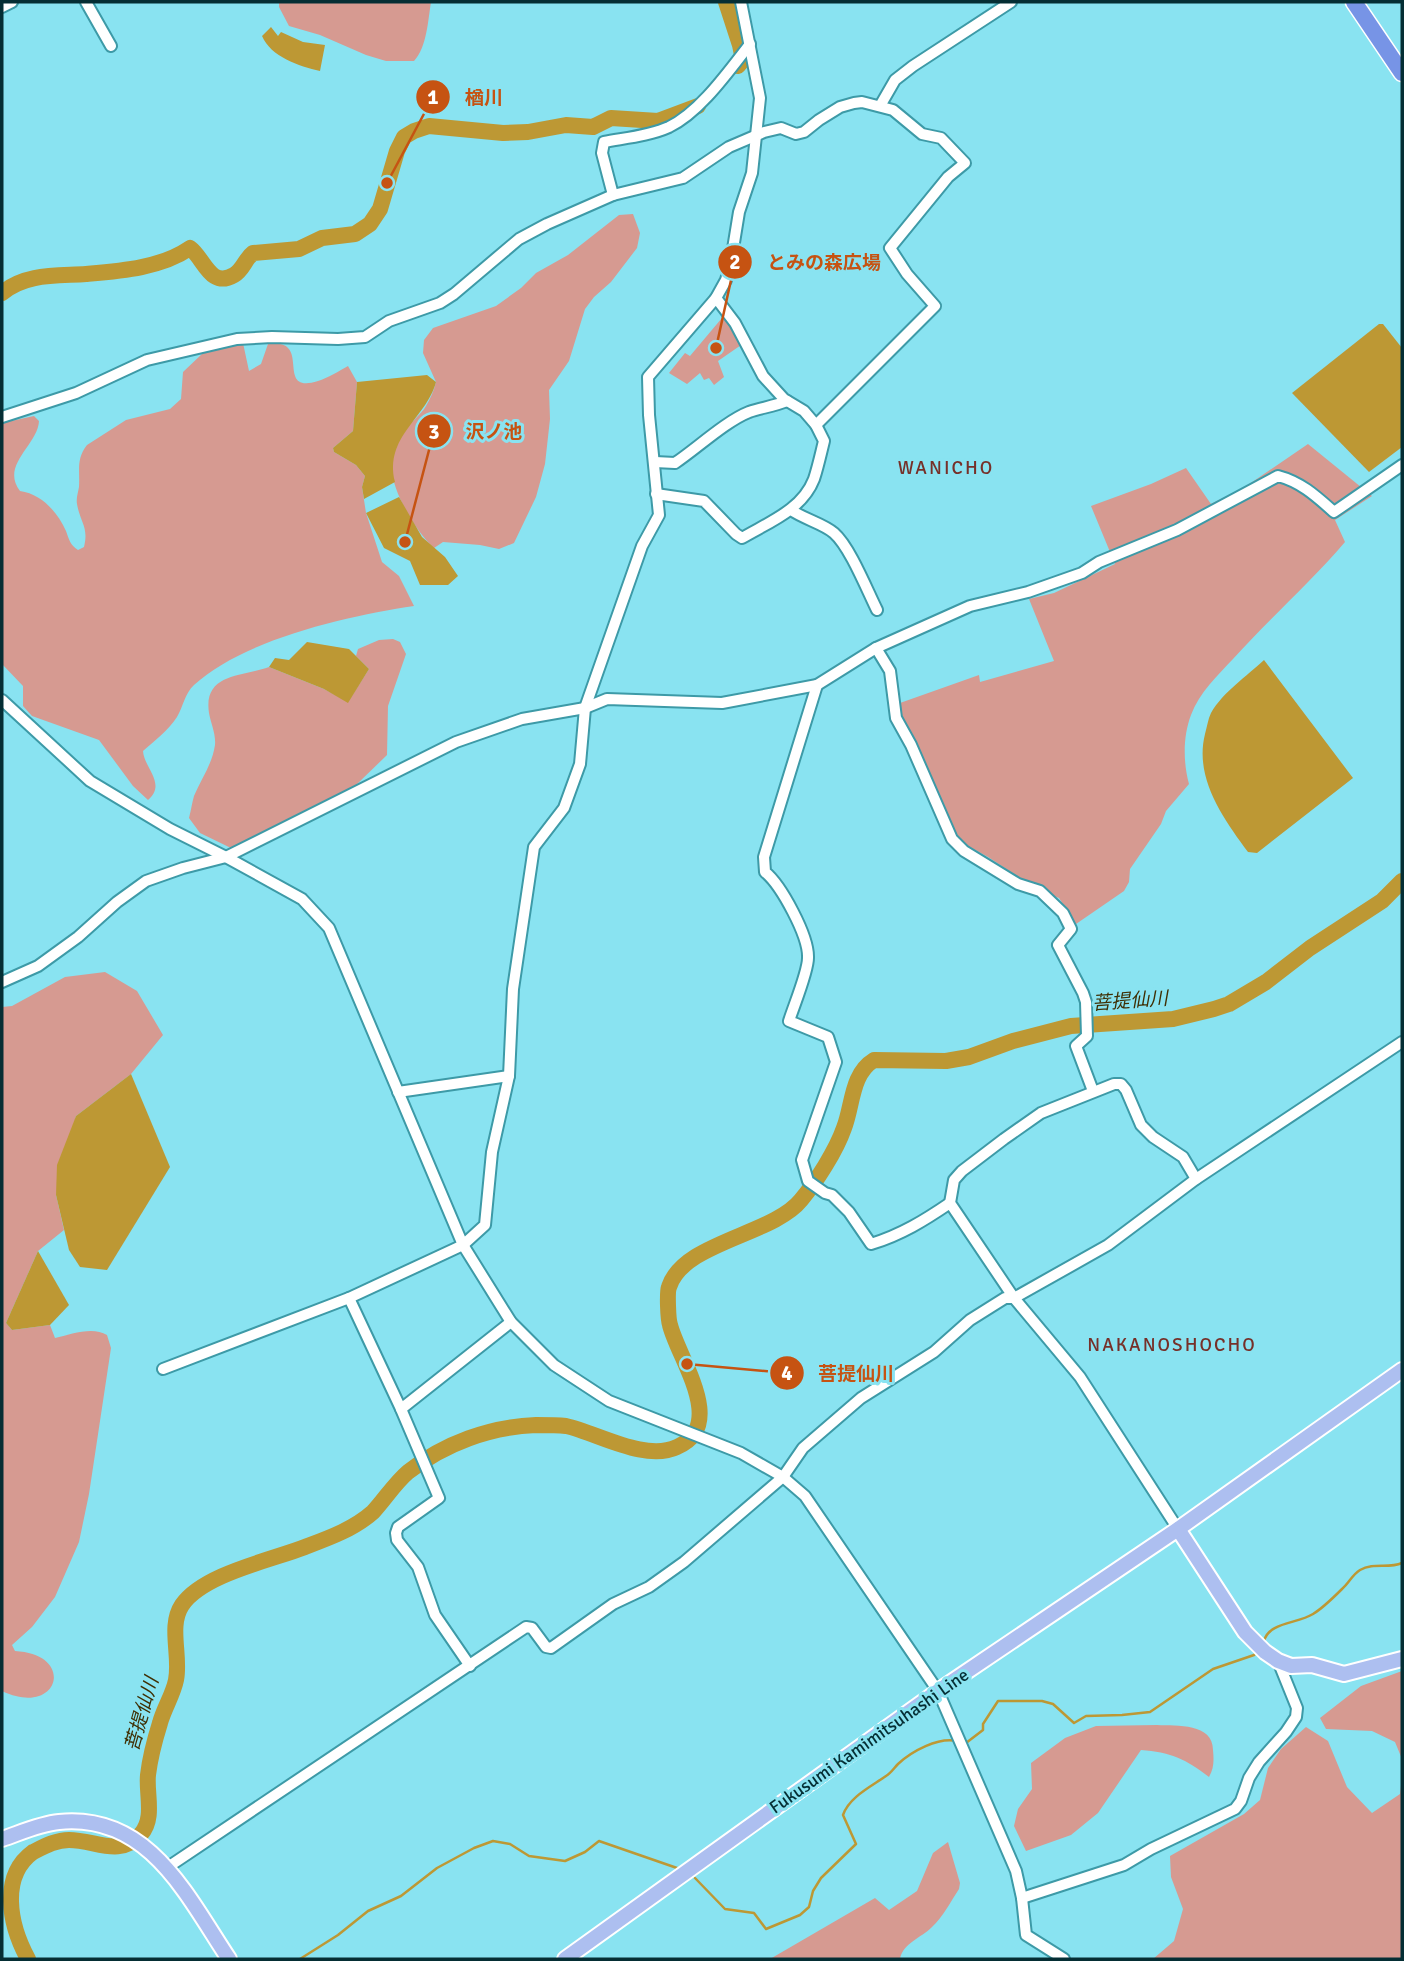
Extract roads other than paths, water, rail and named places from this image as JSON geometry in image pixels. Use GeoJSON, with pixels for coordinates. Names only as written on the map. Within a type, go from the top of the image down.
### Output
{"type":"FeatureCollection","features":[{"type":"Feature","properties":{"kind":"highway"},"geometry":{"type":"LineString","coordinates":[[1354,2],[1402,73]]}},
{"type":"Feature","properties":{"kind":"main road","name":"Fukusumi Kamimitsuhashi Line"},"geometry":{"type":"LineString","coordinates":[[565,1959],[938,1690],[1178,1529],[1402,1370]]}},
{"type":"Feature","properties":{"kind":"main road"},"geometry":{"type":"LineString","coordinates":[[1178,1529],[1245,1632],[1278,1661],[1290,1666],[1312,1665],[1344,1674],[1402,1659]]}},
{"type":"Feature","properties":{"kind":"main road"},"geometry":{"type":"LineString","coordinates":[[2,1839],[47,1824],[77,1821],[127,1834],[168,1867],[229,1959]]}},
{"type":"Feature","properties":{"kind":"street"},"geometry":{"type":"LineString","coordinates":[[2,7],[12,2]]}},
{"type":"Feature","properties":{"kind":"street"},"geometry":{"type":"LineString","coordinates":[[86,2],[111,46]]}},
{"type":"Feature","properties":{"kind":"street"},"geometry":{"type":"LineString","coordinates":[[163,1369],[349,1298],[463,1245],[485,1225],[492,1152],[509,1076],[513,989],[534,847],[564,808],[580,764],[585,708],[642,546],[659,515],[648,377],[716,298],[726,280],[736,242],[738,212],[752,173],[760,98],[741,2]]}},
{"type":"Feature","properties":{"kind":"street"},"geometry":{"type":"LineString","coordinates":[[880,106],[889,87],[904,73],[1011,2]]}},
{"type":"Feature","properties":{"kind":"street"},"geometry":{"type":"LineString","coordinates":[[613,195],[602,153],[604,142],[643,135],[672,126],[706,97],[750,44]]}},
{"type":"Feature","properties":{"kind":"street"},"geometry":{"type":"LineString","coordinates":[[2,417],[76,393],[147,360],[237,339],[272,337],[338,340],[365,337],[389,321],[440,303],[519,239],[547,224],[613,195],[683,178],[729,148],[754,137],[781,128],[796,134],[804,132],[840,107],[854,103],[880,106],[902,116],[922,134],[941,138],[965,163],[948,177],[890,248],[907,274],[935,306],[816,425]]}},
{"type":"Feature","properties":{"kind":"street"},"geometry":{"type":"LineString","coordinates":[[656,494],[704,501],[742,538],[791,510],[803,497],[816,471],[824,441],[816,425],[804,411],[787,401],[763,376],[735,323],[716,298]]}},
{"type":"Feature","properties":{"kind":"street"},"geometry":{"type":"LineString","coordinates":[[655,462],[675,464],[735,419],[751,411],[787,401]]}},
{"type":"Feature","properties":{"kind":"street"},"geometry":{"type":"LineString","coordinates":[[2,982],[38,966],[146,881],[183,867],[226,857],[456,742],[522,719],[585,708],[607,699],[722,703],[817,685],[876,648],[970,606],[1028,592],[1082,573],[1099,562],[1177,530],[1278,477],[1292,480],[1310,491],[1334,512],[1402,465]]}},
{"type":"Feature","properties":{"kind":"street"},"geometry":{"type":"LineString","coordinates":[[791,510],[804,519],[833,531],[843,544],[877,610]]}},
{"type":"Feature","properties":{"kind":"street"},"geometry":{"type":"LineString","coordinates":[[876,648],[890,670],[896,718],[911,745],[952,839],[964,851],[1018,884],[1040,891],[1063,913],[1071,929],[1058,944],[1086,1003],[1087,1036],[1076,1046],[1093,1091]]}},
{"type":"Feature","properties":{"kind":"street"},"geometry":{"type":"LineString","coordinates":[[817,685],[764,857],[765,872],[774,880],[797,920],[808,958],[789,1021],[828,1037],[836,1062],[802,1160],[808,1181],[832,1195],[849,1212],[872,1244],[922,1222],[950,1203]]}},
{"type":"Feature","properties":{"kind":"street"},"geometry":{"type":"LineString","coordinates":[[2,699],[90,781],[170,829],[302,899],[330,928],[463,1245],[511,1322],[554,1365],[609,1402],[741,1453],[783,1477],[805,1496],[938,1690],[1016,1871],[1026,1935],[1064,1959]]}},
{"type":"Feature","properties":{"kind":"street"},"geometry":{"type":"LineString","coordinates":[[168,1867],[529,1627],[546,1647],[554,1647],[613,1604],[649,1587],[684,1562],[783,1477],[803,1448],[861,1398],[934,1352],[970,1320],[1005,1298],[1014,1298],[1108,1245],[1196,1180],[1402,1042]]}},
{"type":"Feature","properties":{"kind":"street"},"geometry":{"type":"LineString","coordinates":[[398,1092],[509,1076]]}},
{"type":"Feature","properties":{"kind":"street"},"geometry":{"type":"LineString","coordinates":[[1178,1529],[1080,1377],[1014,1298],[950,1203],[954,1180],[961,1171],[1041,1113],[1093,1091],[1121,1084],[1141,1125],[1183,1157],[1196,1180]]}},
{"type":"Feature","properties":{"kind":"street"},"geometry":{"type":"LineString","coordinates":[[349,1298],[439,1498],[398,1527],[397,1540],[418,1567],[435,1615],[470,1666]]}},
{"type":"Feature","properties":{"kind":"street"},"geometry":{"type":"LineString","coordinates":[[401,1409],[511,1322]]}},
{"type":"Feature","properties":{"kind":"street"},"geometry":{"type":"LineString","coordinates":[[1022,1898],[1124,1865],[1151,1849],[1235,1809],[1259,1762],[1296,1717],[1297,1708],[1278,1661]]}},
{"type":"Feature","properties":{"kind":"waterway"},"geometry":{"type":"LineString","coordinates":[[726,2],[743,60],[738,66]]}},
{"type":"Feature","properties":{"kind":"waterway"},"geometry":{"type":"LineString","coordinates":[[2,293],[31,279],[154,264],[190,248],[213,275],[226,278],[237,273],[253,253],[299,249],[322,238],[355,234],[370,224],[380,209],[397,151],[404,137],[429,126],[503,133],[528,132],[566,125],[593,127],[611,118],[658,121],[698,106]]}},
{"type":"Feature","properties":{"kind":"waterway","name":"菩提仙川"},"geometry":{"type":"LineString","coordinates":[[28,1959],[16,1931],[11,1901],[12,1887],[23,1862],[33,1852],[60,1841],[124,1845],[133,1841],[145,1828],[149,1813],[148,1775],[151,1755],[176,1680],[176,1622],[182,1605],[192,1594],[221,1576],[314,1544],[349,1528],[373,1512],[403,1476],[422,1462],[453,1445],[485,1433],[519,1426],[562,1426],[636,1449],[664,1451],[677,1447],[692,1437],[699,1423],[699,1407],[696,1390],[670,1325],[669,1287],[678,1272],[692,1259],[771,1222],[801,1200],[836,1146],[857,1082],[866,1066],[874,1060],[946,1061],[969,1057],[1013,1041],[1071,1026],[1173,1019],[1229,1004],[1266,982],[1310,948],[1382,901],[1402,881]]}},
{"type":"Feature","properties":{"kind":"waterway"},"geometry":{"type":"LineString","coordinates":[[1264,1641],[1277,1627],[1317,1612],[1360,1570],[1370,1566],[1402,1563]]}},
{"type":"Feature","properties":{"kind":"waterway"},"geometry":{"type":"LineString","coordinates":[[963,1743],[983,1730],[983,1724],[998,1701],[1042,1701],[1053,1704],[1074,1723],[1086,1716],[1150,1712],[1213,1669],[1257,1652]]}},
{"type":"Feature","properties":{"kind":"waterway"},"geometry":{"type":"LineString","coordinates":[[695,1878],[725,1909],[754,1913],[766,1929],[800,1915],[809,1907],[813,1891],[821,1878],[856,1844],[843,1815],[850,1803],[918,1750],[942,1741],[957,1741]]}},
{"type":"Feature","properties":{"kind":"waterway"},"geometry":{"type":"LineString","coordinates":[[300,1959],[338,1935],[368,1911],[401,1896],[437,1868],[493,1841],[510,1844],[529,1856],[565,1861],[585,1852],[599,1841],[677,1868]]}},
{"type":"Feature","properties":{"kind":"place","name":"楢川"},"geometry":{"type":"Point","coordinates":[387,183]}},
{"type":"Feature","properties":{"kind":"place","name":"とみの森広場"},"geometry":{"type":"Point","coordinates":[716,348]}},
{"type":"Feature","properties":{"kind":"place","name":"沢ノ池"},"geometry":{"type":"Point","coordinates":[405,542]}},
{"type":"Feature","properties":{"kind":"place","name":"菩提仙川"},"geometry":{"type":"Point","coordinates":[687,1364]}},
{"type":"Feature","properties":{"kind":"district","name":"WANICHO"},"geometry":{"type":"Point","coordinates":[946,468]}},
{"type":"Feature","properties":{"kind":"district","name":"NAKANOSHOCHO"},"geometry":{"type":"Point","coordinates":[1172,1345]}}]}
